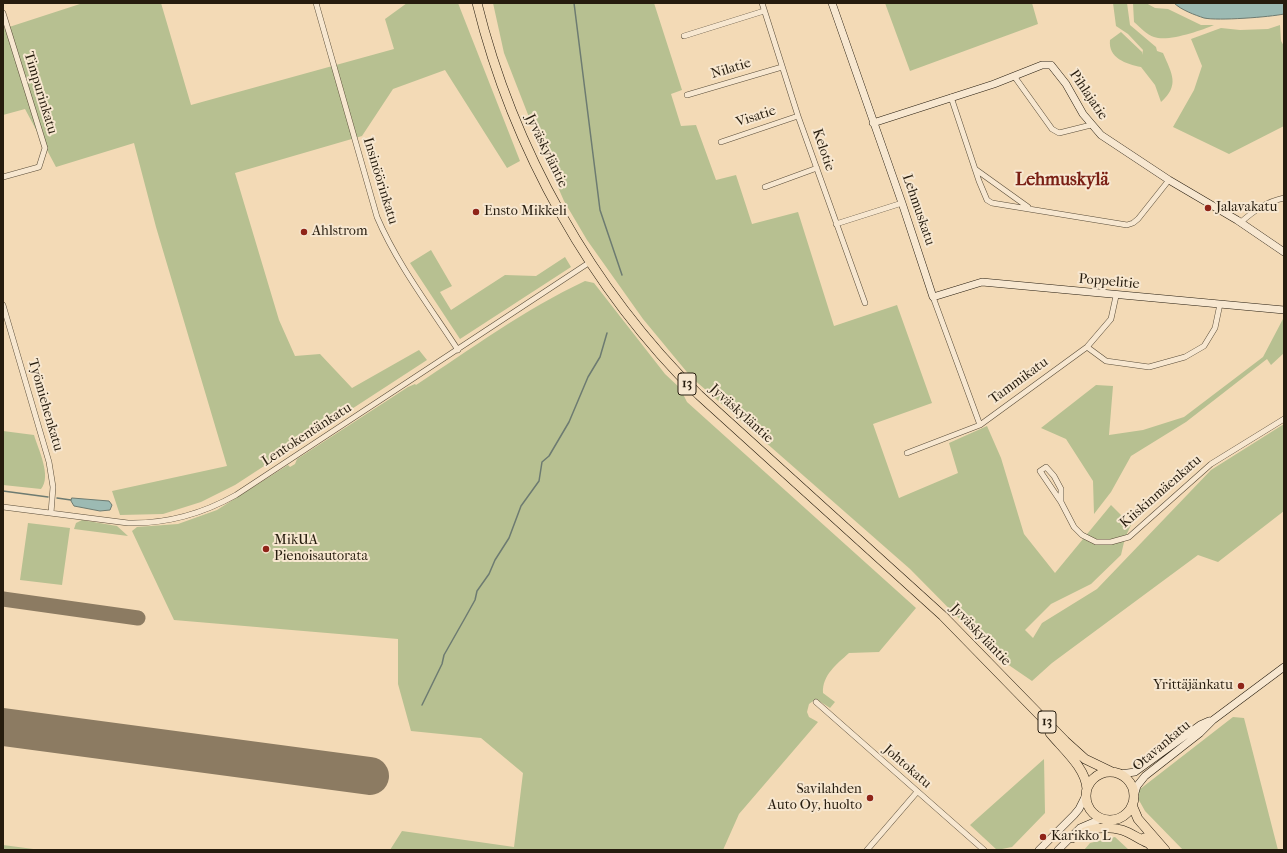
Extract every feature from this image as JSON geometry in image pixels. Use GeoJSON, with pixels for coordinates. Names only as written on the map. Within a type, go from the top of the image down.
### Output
{"type":"FeatureCollection","features":[{"type":"Feature","properties":{"kind":"highway","name":"Jyväskyläntie"},"geometry":{"type":"LineString","coordinates":[[477,3],[507,102],[541,177],[590,262],[634,322],[684,380],[943,616],[1009,685],[1085,758],[1116,773]]}},
{"type":"Feature","properties":{"kind":"highway","name":"Jyväskyläntie"},"geometry":{"type":"LineString","coordinates":[[1009,685],[1075,763],[1085,778],[1086,792]]}},
{"type":"Feature","properties":{"kind":"highway"},"geometry":{"type":"LineString","coordinates":[[1086,792],[1090,781],[1096,776],[1116,773]]}},
{"type":"Feature","properties":{"kind":"highway","name":"13"},"geometry":{"type":"LineString","coordinates":[[1116,773],[1130,783],[1138,819],[1165,850]]}},
{"type":"Feature","properties":{"kind":"highway","name":"13"},"geometry":{"type":"LineString","coordinates":[[1086,792],[1090,807],[1101,819]]}},
{"type":"Feature","properties":{"kind":"highway"},"geometry":{"type":"LineString","coordinates":[[1114,822],[1126,816],[1133,800]]}},
{"type":"Feature","properties":{"kind":"highway"},"geometry":{"type":"LineString","coordinates":[[1101,819],[1114,822],[1134,831],[1155,850]]}},
{"type":"Feature","properties":{"kind":"highway"},"geometry":{"type":"LineString","coordinates":[[1072,838],[1094,829],[1112,828],[1122,830],[1148,843]]}},
{"type":"Feature","properties":{"kind":"street","name":"Insinöörinkatu"},"geometry":{"type":"LineString","coordinates":[[316,3],[377,217],[385,235],[400,260],[458,350]]}},
{"type":"Feature","properties":{"kind":"street","name":"Kelotie"},"geometry":{"type":"LineString","coordinates":[[762,3],[798,116],[865,303]]}},
{"type":"Feature","properties":{"kind":"street","name":"Lehmuskatu"},"geometry":{"type":"LineString","coordinates":[[832,3],[902,203],[933,297],[980,425]]}},
{"type":"Feature","properties":{"kind":"street"},"geometry":{"type":"LineString","coordinates":[[684,36],[764,11]]}},
{"type":"Feature","properties":{"kind":"street","name":"Timpurinkatu"},"geometry":{"type":"LineString","coordinates":[[3,13],[45,148],[39,167],[3,177]]}},
{"type":"Feature","properties":{"kind":"street","name":"Pihlajatie"},"geometry":{"type":"LineString","coordinates":[[873,123],[1014,76],[1042,65],[1051,65],[1066,84],[1082,114],[1101,135],[1169,180],[1241,222],[1284,252]]}},
{"type":"Feature","properties":{"kind":"street","name":"Nilatie"},"geometry":{"type":"LineString","coordinates":[[687,95],[782,66]]}},
{"type":"Feature","properties":{"kind":"street"},"geometry":{"type":"LineString","coordinates":[[1014,76],[1052,128],[1059,133],[1091,125]]}},
{"type":"Feature","properties":{"kind":"street"},"geometry":{"type":"LineString","coordinates":[[951,97],[975,169],[987,200],[992,203],[1127,225],[1138,219],[1169,180]]}},
{"type":"Feature","properties":{"kind":"street","name":"Visatie"},"geometry":{"type":"LineString","coordinates":[[721,142],[798,116]]}},
{"type":"Feature","properties":{"kind":"street"},"geometry":{"type":"LineString","coordinates":[[765,187],[817,168]]}},
{"type":"Feature","properties":{"kind":"street"},"geometry":{"type":"LineString","coordinates":[[975,169],[1029,208]]}},
{"type":"Feature","properties":{"kind":"street"},"geometry":{"type":"LineString","coordinates":[[1241,222],[1257,207],[1273,200],[1284,198]]}},
{"type":"Feature","properties":{"kind":"street"},"geometry":{"type":"LineString","coordinates":[[836,224],[902,203]]}},
{"type":"Feature","properties":{"kind":"street","name":"Lentokentänkatu"},"geometry":{"type":"LineString","coordinates":[[3,507],[147,524],[197,514],[236,495],[590,262]]}},
{"type":"Feature","properties":{"kind":"street","name":"Poppelitie"},"geometry":{"type":"LineString","coordinates":[[933,297],[982,282],[1116,296],[1284,310]]}},
{"type":"Feature","properties":{"kind":"street","name":"Tammikatu"},"geometry":{"type":"LineString","coordinates":[[907,453],[980,425],[1087,347],[1110,319],[1116,296]]}},
{"type":"Feature","properties":{"kind":"street"},"geometry":{"type":"LineString","coordinates":[[1087,347],[1106,361],[1149,367],[1185,357],[1204,346],[1215,328],[1220,304]]}},
{"type":"Feature","properties":{"kind":"street","name":"Työmiehenkatu"},"geometry":{"type":"LineString","coordinates":[[3,305],[50,462],[54,487],[51,513]]}},
{"type":"Feature","properties":{"kind":"street","name":"Kiiskinmäenkatu"},"geometry":{"type":"LineString","coordinates":[[1061,502],[1061,489],[1054,476],[1046,467],[1040,471],[1061,502],[1074,527],[1082,535],[1096,542],[1111,542],[1129,537],[1211,464],[1284,419]]}},
{"type":"Feature","properties":{"kind":"street","name":"Otavankatu"},"geometry":{"type":"LineString","coordinates":[[1133,800],[1137,786],[1145,776],[1200,733],[1213,720],[1284,667]]}},
{"type":"Feature","properties":{"kind":"street","name":"Johtokatu"},"geometry":{"type":"LineString","coordinates":[[816,702],[984,850]]}},
{"type":"Feature","properties":{"kind":"street","name":"Otavankatu"},"geometry":{"type":"LineString","coordinates":[[1116,773],[1134,772],[1200,725],[1213,720]]}},
{"type":"Feature","properties":{"kind":"street"},"geometry":{"type":"LineString","coordinates":[[867,850],[917,792]]}},
{"type":"Feature","properties":{"kind":"street"},"geometry":{"type":"LineString","coordinates":[[1039,850],[1079,809],[1086,792]]}},
{"type":"Feature","properties":{"kind":"street"},"geometry":{"type":"LineString","coordinates":[[1058,850],[1086,824],[1101,819]]}},
{"type":"Feature","properties":{"kind":"green space"},"geometry":{"type":"Polygon","coordinates":[[[83,3],[161,3],[191,105],[394,49],[385,19],[407,3],[458,3],[520,161],[507,168],[445,70],[393,89],[362,136],[235,173],[279,320],[295,356],[320,354],[352,388],[419,350],[427,360],[235,485],[201,502],[163,514],[120,515],[112,491],[227,466],[156,227],[134,143],[56,167],[25,109],[3,115],[3,29],[83,3]]]}},
{"type":"Feature","properties":{"kind":"green space"},"geometry":{"type":"Polygon","coordinates":[[[493,3],[654,3],[682,90],[671,94],[681,126],[696,125],[716,180],[736,175],[752,224],[798,212],[834,326],[897,305],[932,403],[873,424],[899,498],[958,473],[949,443],[987,426],[1001,458],[1024,534],[1055,573],[1111,505],[1131,525],[1125,538],[1121,555],[1091,584],[1051,604],[1025,630],[1033,638],[1042,623],[1097,589],[1211,470],[1284,424],[1284,511],[1218,562],[1198,555],[1052,663],[1032,681],[997,657],[910,569],[691,377],[643,319],[587,240],[564,201],[541,148],[504,53],[493,3]]]}},
{"type":"Feature","properties":{"kind":"green space"},"geometry":{"type":"Polygon","coordinates":[[[885,3],[1032,3],[1038,24],[910,71],[885,3]]]}},
{"type":"Feature","properties":{"kind":"green space"},"geometry":{"type":"Polygon","coordinates":[[[1113,3],[1127,3],[1130,25],[1156,47],[1157,51],[1163,53],[1171,73],[1172,85],[1171,90],[1161,102],[1155,85],[1141,67],[1124,62],[1115,56],[1112,51],[1110,40],[1121,32],[1142,52],[1142,55],[1143,50],[1128,34],[1116,26],[1113,3]]]}},
{"type":"Feature","properties":{"kind":"green space"},"geometry":{"type":"Polygon","coordinates":[[[1133,3],[1146,3],[1155,8],[1168,9],[1201,25],[1214,25],[1193,33],[1175,37],[1154,37],[1146,33],[1134,22],[1133,3]]]}},
{"type":"Feature","properties":{"kind":"green space"},"geometry":{"type":"Polygon","coordinates":[[[1280,25],[1281,41],[1284,46],[1284,126],[1229,154],[1173,127],[1194,90],[1202,66],[1191,39],[1221,28],[1240,30],[1268,29],[1280,25]]]}},
{"type":"Feature","properties":{"kind":"green space"},"geometry":{"type":"Polygon","coordinates":[[[431,250],[452,286],[440,292],[451,310],[505,275],[536,276],[565,257],[571,267],[460,339],[410,263],[431,250]]]}},
{"type":"Feature","properties":{"kind":"green space"},"geometry":{"type":"Polygon","coordinates":[[[585,281],[594,283],[665,374],[680,388],[687,402],[916,608],[879,652],[849,653],[831,670],[825,681],[823,693],[835,702],[830,708],[816,699],[809,704],[807,712],[809,717],[818,722],[739,814],[723,850],[390,850],[402,831],[514,847],[523,773],[481,738],[411,731],[398,684],[398,639],[174,620],[132,531],[137,527],[178,524],[217,510],[288,465],[290,467],[295,464],[297,459],[408,387],[415,384],[416,385],[520,317],[585,281]]]}},
{"type":"Feature","properties":{"kind":"green space"},"geometry":{"type":"Polygon","coordinates":[[[1284,317],[1284,353],[1271,365],[1267,359],[1186,422],[1131,456],[1111,492],[1094,514],[1093,481],[1066,439],[1041,428],[1096,385],[1113,386],[1109,435],[1143,430],[1184,417],[1263,357],[1284,317]]]}},
{"type":"Feature","properties":{"kind":"green space"},"geometry":{"type":"Polygon","coordinates":[[[3,431],[34,435],[45,470],[44,484],[41,489],[3,485],[3,431]]]}},
{"type":"Feature","properties":{"kind":"green space"},"geometry":{"type":"Polygon","coordinates":[[[82,520],[117,526],[128,536],[74,529],[76,523],[82,520]]]}},
{"type":"Feature","properties":{"kind":"green space"},"geometry":{"type":"Polygon","coordinates":[[[28,523],[70,528],[62,585],[20,580],[28,523]]]}},
{"type":"Feature","properties":{"kind":"green space"},"geometry":{"type":"Polygon","coordinates":[[[1233,717],[1244,718],[1278,850],[1183,850],[1145,811],[1135,793],[1233,717]]]}},
{"type":"Feature","properties":{"kind":"green space"},"geometry":{"type":"Polygon","coordinates":[[[1044,759],[1045,813],[1012,847],[997,850],[970,825],[1044,759]]]}},
{"type":"Feature","properties":{"kind":"green space"},"geometry":{"type":"Polygon","coordinates":[[[1115,837],[1129,850],[1084,850],[1090,843],[1115,837]]]}},
{"type":"Feature","properties":{"kind":"green space"},"geometry":{"type":"Polygon","coordinates":[[[3,845],[41,850],[3,850],[3,845]]]}},
{"type":"Feature","properties":{"kind":"water"},"geometry":{"type":"Polygon","coordinates":[[[1174,3],[1284,3],[1284,14],[1244,18],[1211,19],[1192,14],[1174,3]]]}},
{"type":"Feature","properties":{"kind":"water"},"geometry":{"type":"Polygon","coordinates":[[[72,498],[109,501],[112,505],[110,510],[100,511],[74,506],[71,501],[72,498]]]}},
{"type":"Feature","properties":{"kind":"waterway"},"geometry":{"type":"LineString","coordinates":[[574,3],[600,210],[622,275]]}},
{"type":"Feature","properties":{"kind":"waterway"},"geometry":{"type":"LineString","coordinates":[[422,705],[442,664],[444,655],[475,600],[477,591],[489,574],[495,560],[509,538],[521,506],[539,481],[542,462],[549,456],[569,422],[588,377],[600,357],[607,333]]}},
{"type":"Feature","properties":{"kind":"waterway"},"geometry":{"type":"LineString","coordinates":[[3,491],[48,497]]}},
{"type":"Feature","properties":{"kind":"waterway"},"geometry":{"type":"LineString","coordinates":[[57,498],[71,500]]}},
{"type":"Feature","properties":{"kind":"taxiway"},"geometry":{"type":"LineString","coordinates":[[3,599],[138,618]]}},
{"type":"Feature","properties":{"kind":"runway"},"geometry":{"type":"LineString","coordinates":[[3,727],[370,776]]}},
{"type":"Feature","properties":{"kind":"place","name":"Jalavakatu"},"geometry":{"type":"Point","coordinates":[1208,208]}},
{"type":"Feature","properties":{"kind":"place","name":"Ensto Mikkeli"},"geometry":{"type":"Point","coordinates":[476,212]}},
{"type":"Feature","properties":{"kind":"place","name":"Ahlstrom"},"geometry":{"type":"Point","coordinates":[304,232]}},
{"type":"Feature","properties":{"kind":"place","name":"MikUA Pienoisautorata"},"geometry":{"type":"Point","coordinates":[266,549]}},
{"type":"Feature","properties":{"kind":"place","name":"Yrittäjänkatu"},"geometry":{"type":"Point","coordinates":[1241,686]}},
{"type":"Feature","properties":{"kind":"place","name":"Savilahden Auto Oy, huolto"},"geometry":{"type":"Point","coordinates":[870,798]}},
{"type":"Feature","properties":{"kind":"place","name":"Karikko L"},"geometry":{"type":"Point","coordinates":[1043,837]}},
{"type":"Feature","properties":{"kind":"district","name":"Lehmuskylä"},"geometry":{"type":"Point","coordinates":[1062,181]}}]}
